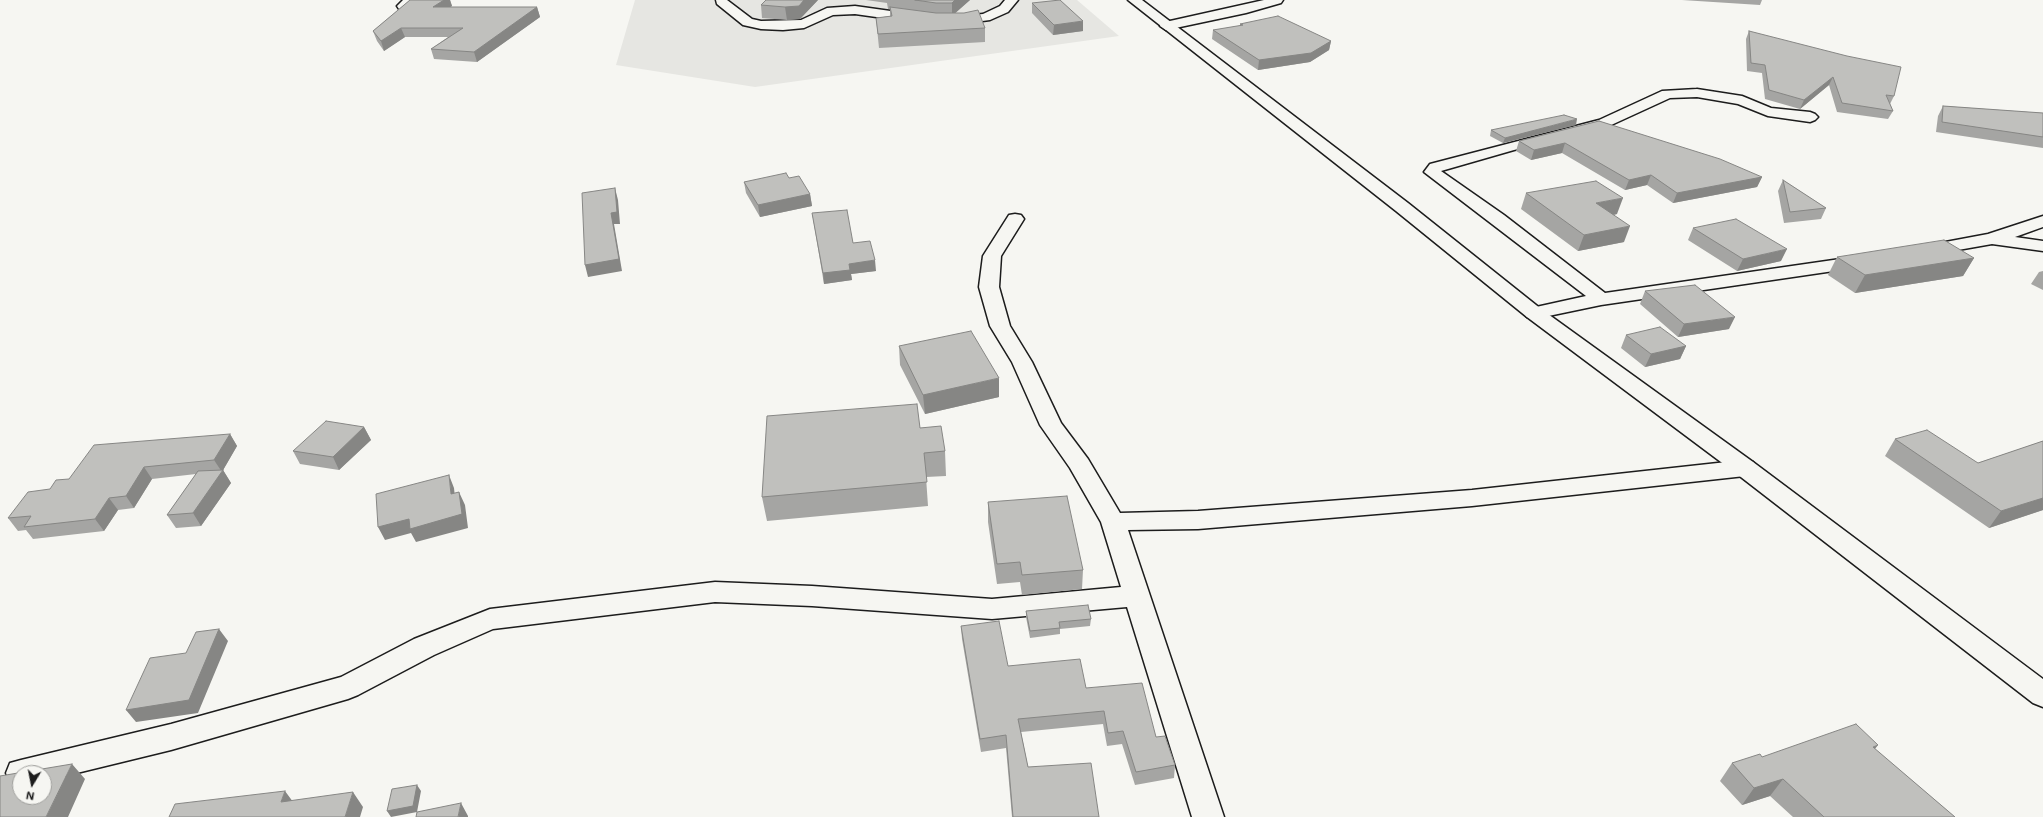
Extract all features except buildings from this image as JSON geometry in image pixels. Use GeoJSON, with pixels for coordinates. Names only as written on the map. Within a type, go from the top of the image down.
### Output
{"type":"FeatureCollection","features":[{"type":"Feature","properties":{"kind":"street"},"geometry":{"type":"LineString","coordinates":[[721,1],[748,22],[761,25],[783,26],[804,24],[831,11],[855,10],[933,21],[964,21],[986,18],[1004,9],[1012,0]]}},
{"type":"Feature","properties":{"kind":"street"},"geometry":{"type":"LineString","coordinates":[[1134,0],[1402,207],[1534,313],[1745,468],[2043,695]]}},
{"type":"Feature","properties":{"kind":"street"},"geometry":{"type":"LineString","coordinates":[[1166,26],[1242,10],[1277,0]]}},
{"type":"Feature","properties":{"kind":"street"},"geometry":{"type":"LineString","coordinates":[[1601,299],[1498,219],[1432,172],[1436,167],[1511,146],[1565,134],[1604,122],[1667,94],[1697,93],[1720,96],[1742,100],[1768,112],[1810,117]]}},
{"type":"Feature","properties":{"kind":"street"},"geometry":{"type":"LineString","coordinates":[[1015,219],[992,256],[989,287],[1000,326],[1022,362],[1050,426],[1080,465],[1113,522],[1208,817]]}},
{"type":"Feature","properties":{"kind":"street"},"geometry":{"type":"LineString","coordinates":[[1906,254],[1992,239],[2043,221]]}},
{"type":"Feature","properties":{"kind":"street"},"geometry":{"type":"LineString","coordinates":[[1992,239],[2043,246]]}},
{"type":"Feature","properties":{"kind":"street"},"geometry":{"type":"LineString","coordinates":[[1534,313],[1601,299],[1806,271],[1875,259]]}},
{"type":"Feature","properties":{"kind":"street"},"geometry":{"type":"LineString","coordinates":[[1113,522],[1198,520],[1472,498],[1745,468]]}},
{"type":"Feature","properties":{"kind":"street"},"geometry":{"type":"LineString","coordinates":[[52,766],[171,738],[348,687],[424,646],[490,619],[714,592],[812,596],[992,609],[1137,596]]}},
{"type":"Feature","properties":{"kind":"street"},"geometry":{"type":"LineString","coordinates":[[0,778],[12,775]]}},
{"type":"Feature","properties":{"kind":"shaded area"},"geometry":{"type":"Polygon","coordinates":[[[635,0],[1077,0],[1119,36],[755,87],[616,65],[635,0]]]}}]}
